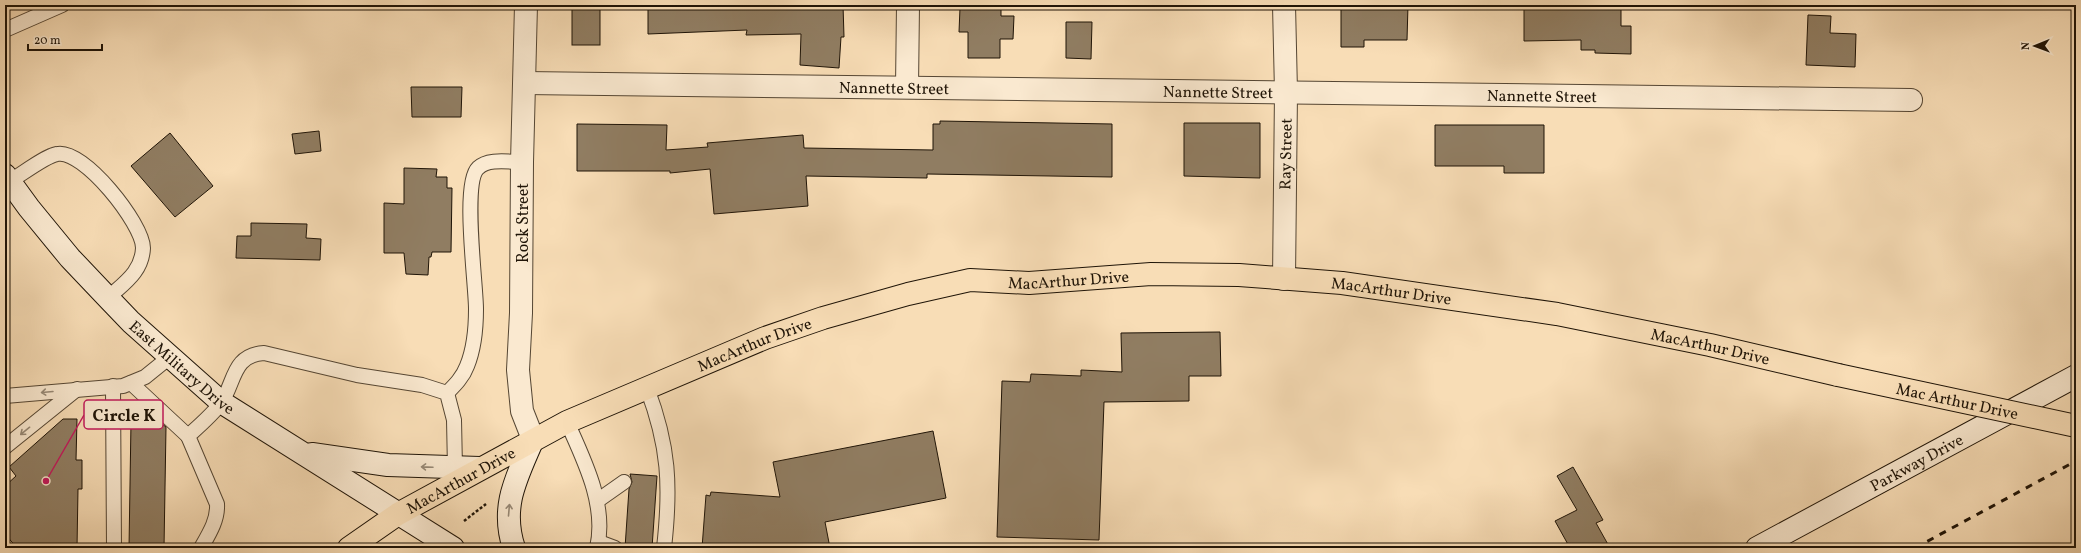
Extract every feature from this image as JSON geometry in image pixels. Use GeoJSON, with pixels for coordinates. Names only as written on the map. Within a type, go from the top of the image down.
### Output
{"type":"FeatureCollection","features":[{"type":"Feature","properties":{"kind":"main road","name":"MacArthur Drive"},"geometry":{"type":"LineString","coordinates":[[348,548],[398,514],[533,439],[568,422],[765,338],[824,318],[908,294],[970,280],[1029,283],[1151,274],[1239,275],[1342,283],[1557,314],[1710,345],[1838,375]]}},
{"type":"Feature","properties":{"kind":"main road","name":"Mac Arthur Drive"},"geometry":{"type":"LineString","coordinates":[[1838,375],[2076,426]]}},
{"type":"Feature","properties":{"kind":"street","name":"Rock Street"},"geometry":{"type":"LineString","coordinates":[[526,5],[522,162],[521,313],[518,370],[520,400],[533,439]]}},
{"type":"Feature","properties":{"kind":"street"},"geometry":{"type":"LineString","coordinates":[[907,87],[908,5]]}},
{"type":"Feature","properties":{"kind":"street","name":"Ray Street"},"geometry":{"type":"LineString","coordinates":[[1284,5],[1286,92],[1284,279]]}},
{"type":"Feature","properties":{"kind":"street","name":"Nannette Street"},"geometry":{"type":"LineString","coordinates":[[525,83],[1911,100]]}},
{"type":"Feature","properties":{"kind":"street","name":"East Military Drive"},"geometry":{"type":"LineString","coordinates":[[7,178],[70,258],[108,298],[131,322],[221,402],[453,548]]}},
{"type":"Feature","properties":{"kind":"street","name":"Parkway Drive"},"geometry":{"type":"LineString","coordinates":[[1757,548],[2076,376]]}},
{"type":"Feature","properties":{"kind":"street"},"geometry":{"type":"LineString","coordinates":[[514,548],[508,524],[510,498],[533,439]]}},
{"type":"Feature","properties":{"kind":"street"},"geometry":{"type":"LineString","coordinates":[[303,453],[388,465],[480,468]]}},
{"type":"Feature","properties":{"kind":"lane"},"geometry":{"type":"LineString","coordinates":[[5,30],[62,5]]}},
{"type":"Feature","properties":{"kind":"lane"},"geometry":{"type":"LineString","coordinates":[[7,178],[52,156],[62,154],[74,158],[87,166],[117,199],[141,235],[143,247],[139,266],[134,274],[108,298]]}},
{"type":"Feature","properties":{"kind":"lane"},"geometry":{"type":"LineString","coordinates":[[447,393],[461,378],[468,366],[474,339],[476,309],[470,195],[473,174],[477,168],[488,163],[522,162]]}},
{"type":"Feature","properties":{"kind":"lane"},"geometry":{"type":"LineString","coordinates":[[188,436],[221,402],[234,372],[243,360],[253,355],[264,353],[357,375],[422,385],[447,393]]}},
{"type":"Feature","properties":{"kind":"lane"},"geometry":{"type":"LineString","coordinates":[[5,396],[77,390],[131,383],[145,378],[171,356]]}},
{"type":"Feature","properties":{"kind":"lane"},"geometry":{"type":"LineString","coordinates":[[131,383],[188,436],[217,504],[218,513],[215,522],[201,548]]}},
{"type":"Feature","properties":{"kind":"lane"},"geometry":{"type":"LineString","coordinates":[[114,386],[114,548]]}},
{"type":"Feature","properties":{"kind":"lane"},"geometry":{"type":"LineString","coordinates":[[647,388],[663,436],[666,458],[668,480],[664,548]]}},
{"type":"Feature","properties":{"kind":"lane"},"geometry":{"type":"LineString","coordinates":[[5,447],[77,390]]}},
{"type":"Feature","properties":{"kind":"lane"},"geometry":{"type":"LineString","coordinates":[[447,393],[454,420],[455,468]]}},
{"type":"Feature","properties":{"kind":"lane"},"geometry":{"type":"LineString","coordinates":[[568,422],[583,458],[597,501],[599,519],[598,545],[615,548]]}},
{"type":"Feature","properties":{"kind":"lane"},"geometry":{"type":"LineString","coordinates":[[597,501],[624,482]]}},
{"type":"Feature","properties":{"kind":"path"},"geometry":{"type":"LineString","coordinates":[[464,521],[492,499]]}},
{"type":"Feature","properties":{"kind":"building"},"geometry":{"type":"Polygon","coordinates":[[[572,5],[600,5],[600,45],[572,45],[572,5]]]}},
{"type":"Feature","properties":{"kind":"building"},"geometry":{"type":"Polygon","coordinates":[[[657,5],[843,5],[844,37],[841,37],[839,68],[800,65],[801,34],[746,35],[747,30],[648,34],[648,9],[657,8],[657,5]]]}},
{"type":"Feature","properties":{"kind":"building"},"geometry":{"type":"Polygon","coordinates":[[[1341,5],[1408,5],[1407,40],[1364,40],[1364,47],[1341,47],[1341,5]]]}},
{"type":"Feature","properties":{"kind":"building"},"geometry":{"type":"Polygon","coordinates":[[[1524,5],[1621,5],[1621,26],[1631,26],[1631,54],[1595,53],[1595,50],[1581,50],[1581,40],[1524,41],[1524,5]]]}},
{"type":"Feature","properties":{"kind":"building"},"geometry":{"type":"Polygon","coordinates":[[[960,8],[1001,8],[1001,16],[1014,16],[1013,39],[1000,39],[1000,58],[968,58],[968,32],[959,32],[960,8]]]}},
{"type":"Feature","properties":{"kind":"building"},"geometry":{"type":"Polygon","coordinates":[[[1808,15],[1831,16],[1830,33],[1856,34],[1855,67],[1806,65],[1808,15]]]}},
{"type":"Feature","properties":{"kind":"building"},"geometry":{"type":"Polygon","coordinates":[[[1066,22],[1092,22],[1091,59],[1066,58],[1066,22]]]}},
{"type":"Feature","properties":{"kind":"building"},"geometry":{"type":"Polygon","coordinates":[[[411,87],[462,87],[461,117],[412,117],[411,87]]]}},
{"type":"Feature","properties":{"kind":"building"},"geometry":{"type":"Polygon","coordinates":[[[940,121],[1112,124],[1112,177],[927,174],[927,178],[806,176],[808,206],[714,214],[710,169],[670,173],[670,171],[577,171],[577,124],[667,125],[666,150],[708,147],[707,143],[803,135],[804,148],[933,150],[933,124],[940,124],[940,121]]]}},
{"type":"Feature","properties":{"kind":"building"},"geometry":{"type":"Polygon","coordinates":[[[1184,123],[1260,123],[1260,178],[1184,176],[1184,123]]]}},
{"type":"Feature","properties":{"kind":"building"},"geometry":{"type":"Polygon","coordinates":[[[1435,125],[1544,125],[1544,173],[1504,173],[1504,166],[1435,166],[1435,125]]]}},
{"type":"Feature","properties":{"kind":"building"},"geometry":{"type":"Polygon","coordinates":[[[319,131],[321,151],[295,154],[292,134],[319,131]]]}},
{"type":"Feature","properties":{"kind":"building"},"geometry":{"type":"Polygon","coordinates":[[[170,133],[213,186],[175,217],[131,166],[170,133]]]}},
{"type":"Feature","properties":{"kind":"building"},"geometry":{"type":"Polygon","coordinates":[[[404,168],[437,169],[436,177],[447,177],[447,188],[452,188],[451,252],[432,252],[431,257],[429,257],[428,275],[406,274],[404,253],[384,253],[384,203],[404,204],[404,168]]]}},
{"type":"Feature","properties":{"kind":"building"},"geometry":{"type":"Polygon","coordinates":[[[251,223],[307,224],[306,238],[321,239],[320,260],[236,258],[237,236],[251,236],[251,223]]]}},
{"type":"Feature","properties":{"kind":"building"},"geometry":{"type":"Polygon","coordinates":[[[1220,332],[1221,376],[1189,376],[1189,401],[1104,402],[1099,540],[997,537],[1002,381],[1030,382],[1031,374],[1081,376],[1081,370],[1122,372],[1121,333],[1220,332]]]}},
{"type":"Feature","properties":{"kind":"building"},"geometry":{"type":"Polygon","coordinates":[[[63,419],[77,419],[76,460],[82,460],[82,489],[78,489],[77,548],[17,548],[5,534],[5,486],[16,476],[9,467],[63,419]]]}},
{"type":"Feature","properties":{"kind":"building"},"geometry":{"type":"Polygon","coordinates":[[[131,422],[161,423],[166,427],[164,548],[129,548],[131,422]]]}},
{"type":"Feature","properties":{"kind":"building"},"geometry":{"type":"Polygon","coordinates":[[[933,431],[946,498],[825,522],[830,548],[702,548],[706,495],[710,496],[711,492],[780,497],[773,462],[933,431]]]}},
{"type":"Feature","properties":{"kind":"building"},"geometry":{"type":"Polygon","coordinates":[[[1573,467],[1603,520],[1596,523],[1610,548],[1570,548],[1555,521],[1577,510],[1557,476],[1573,467]]]}},
{"type":"Feature","properties":{"kind":"building"},"geometry":{"type":"Polygon","coordinates":[[[630,474],[657,476],[652,548],[625,548],[629,489],[632,482],[630,474]]]}},
{"type":"Feature","properties":{"kind":"railway"},"geometry":{"type":"LineString","coordinates":[[1915,548],[2076,461]]}},
{"type":"Feature","properties":{"kind":"place","name":"Circle K"},"geometry":{"type":"Point","coordinates":[46,481]}}]}
